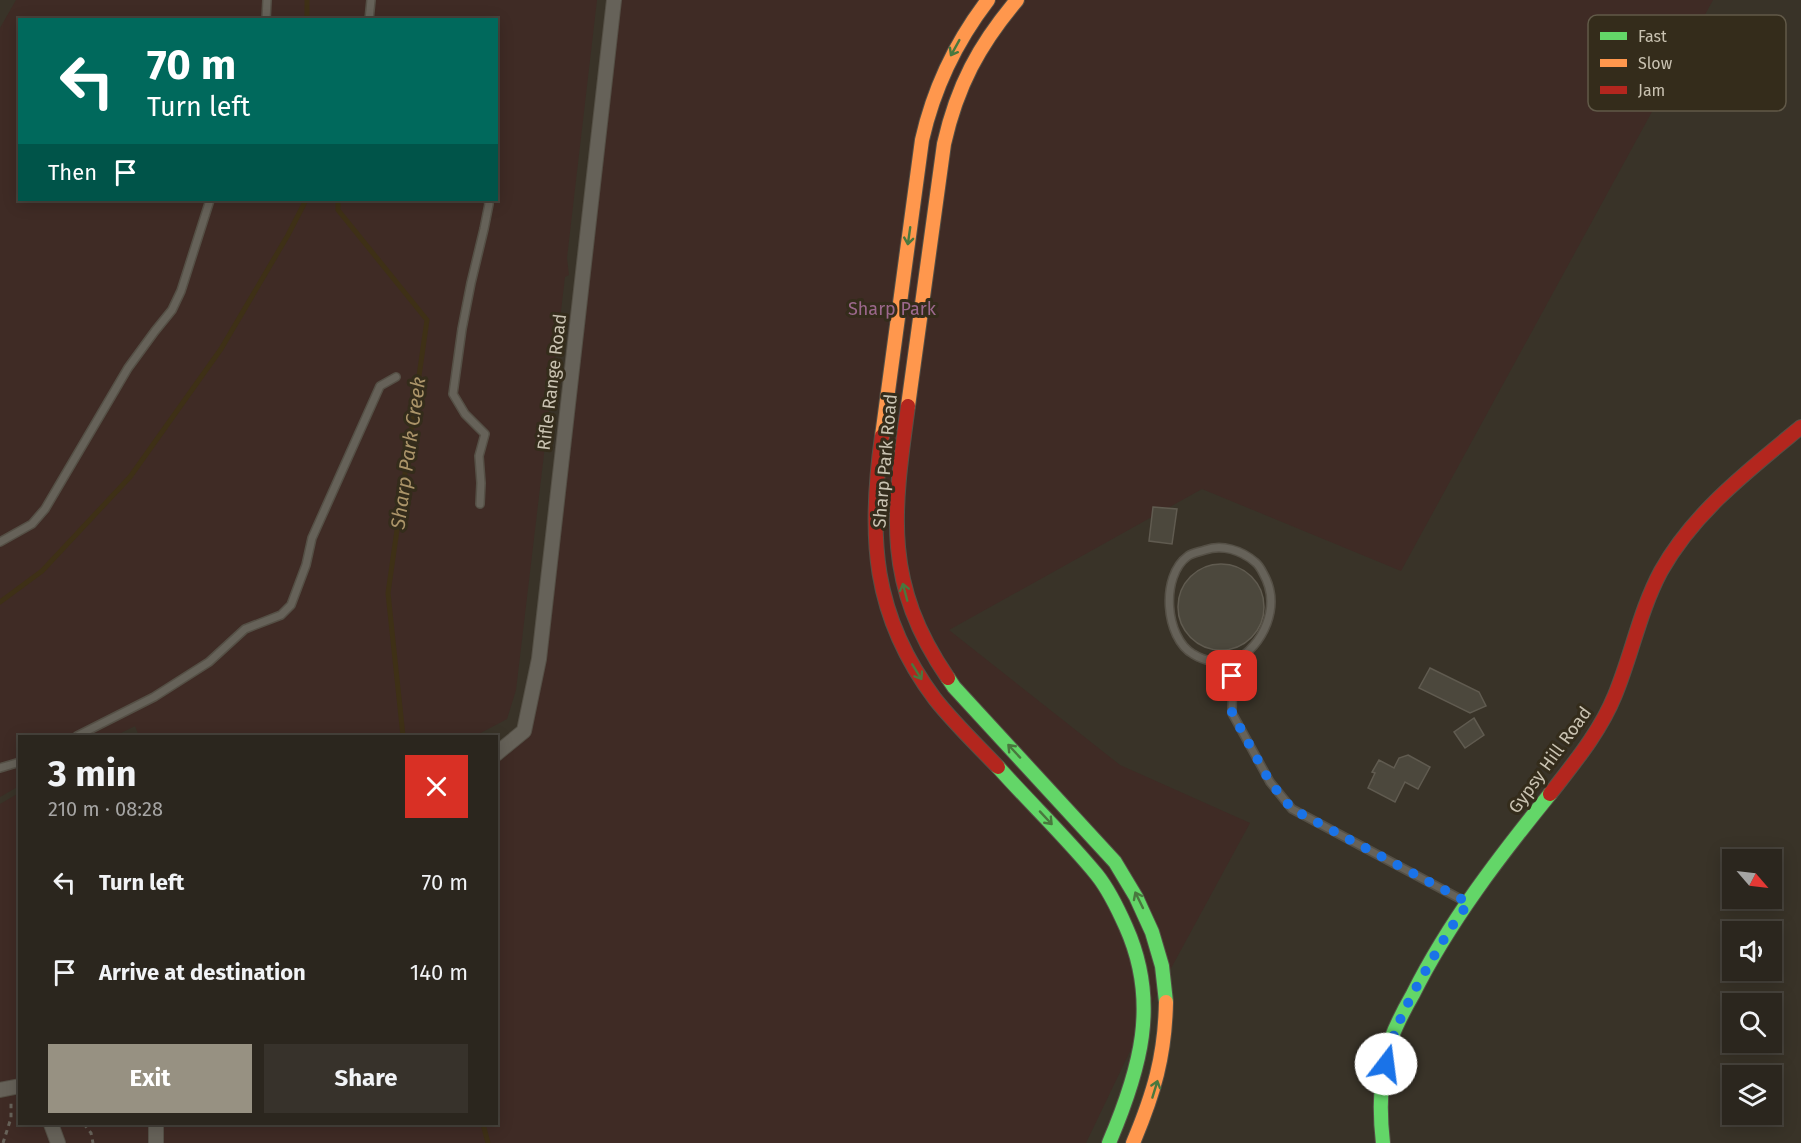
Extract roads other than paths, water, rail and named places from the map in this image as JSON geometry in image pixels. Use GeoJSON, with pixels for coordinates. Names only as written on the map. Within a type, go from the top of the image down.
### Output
{"type":"FeatureCollection","features":[{"type":"Feature","properties":{"kind":"main road","name":"Sharp Park Road"},"geometry":{"type":"LineString","coordinates":[[988,0],[954,47],[939,79],[922,140],[876,479],[873,515],[874,546],[888,614],[902,647],[919,676],[937,702],[1098,876],[1114,899],[1127,926],[1137,952],[1142,978],[1146,1006],[1145,1033],[1132,1090],[1109,1143]]}},
{"type":"Feature","properties":{"kind":"main road","name":"Sharp Park Road"},"geometry":{"type":"LineString","coordinates":[[1017,0],[990,32],[973,57],[950,114],[897,481],[896,544],[909,608],[921,638],[937,664],[954,687],[1115,862],[1133,888],[1147,917],[1158,946],[1168,1005],[1161,1068],[1133,1143]]}},
{"type":"Feature","properties":{"kind":"main road","name":"Gypsy Hill Road"},"geometry":{"type":"LineString","coordinates":[[1383,1143],[1380,1126],[1382,1085],[1390,1043],[1414,990],[1457,917],[1523,827],[1576,761],[1601,723],[1615,697],[1649,597],[1667,559],[1695,522],[1754,465],[1801,427]]}},
{"type":"Feature","properties":{"kind":"street","name":"Rifle Range Road"},"geometry":{"type":"LineString","coordinates":[[498,752],[524,731],[539,659],[614,0]]}},
{"type":"Feature","properties":{"kind":"street"},"geometry":{"type":"LineString","coordinates":[[0,1090],[18,1086]]}},
{"type":"Feature","properties":{"kind":"street"},"geometry":{"type":"LineString","coordinates":[[51,1125],[58,1143]]}},
{"type":"Feature","properties":{"kind":"street"},"geometry":{"type":"LineString","coordinates":[[156,1125],[156,1143]]}},
{"type":"Feature","properties":{"kind":"lane"},"geometry":{"type":"LineString","coordinates":[[266,18],[267,0]]}},
{"type":"Feature","properties":{"kind":"lane"},"geometry":{"type":"LineString","coordinates":[[369,18],[371,0]]}},
{"type":"Feature","properties":{"kind":"lane"},"geometry":{"type":"LineString","coordinates":[[0,542],[32,524],[45,509],[128,368],[172,310],[182,291],[210,201]]}},
{"type":"Feature","properties":{"kind":"lane"},"geometry":{"type":"LineString","coordinates":[[480,504],[479,456],[485,434],[465,414],[453,393],[462,329],[488,201]]}},
{"type":"Feature","properties":{"kind":"lane"},"geometry":{"type":"LineString","coordinates":[[79,735],[154,697],[209,662],[245,629],[281,615],[291,605],[306,565],[312,538],[329,495],[380,386],[396,377]]}},
{"type":"Feature","properties":{"kind":"lane"},"geometry":{"type":"LineString","coordinates":[[1216,546],[1236,550],[1257,563],[1269,584],[1271,603],[1269,621],[1251,649],[1233,662],[1221,664],[1192,654],[1181,640],[1169,616],[1168,596],[1180,563],[1189,556],[1216,546]]}},
{"type":"Feature","properties":{"kind":"lane"},"geometry":{"type":"LineString","coordinates":[[1233,662],[1232,713],[1270,782],[1292,809],[1469,903]]}},
{"type":"Feature","properties":{"kind":"lane"},"geometry":{"type":"LineString","coordinates":[[0,768],[18,763]]}},
{"type":"Feature","properties":{"kind":"waterway","name":"Sharp Park Creek"},"geometry":{"type":"LineString","coordinates":[[307,0],[307,18]]}},
{"type":"Feature","properties":{"kind":"waterway","name":"Sharp Park Creek"},"geometry":{"type":"LineString","coordinates":[[0,602],[42,571],[130,477],[221,349],[305,201]]}},
{"type":"Feature","properties":{"kind":"waterway","name":"Sharp Park Creek"},"geometry":{"type":"LineString","coordinates":[[338,201],[338,210],[427,320],[388,593],[403,735]]}},
{"type":"Feature","properties":{"kind":"waterway","name":"Sharp Park Creek"},"geometry":{"type":"LineString","coordinates":[[483,1125],[488,1143]]}},
{"type":"Feature","properties":{"kind":"park label","name":"Sharp Park"},"geometry":{"type":"Point","coordinates":[892,309]}}]}
